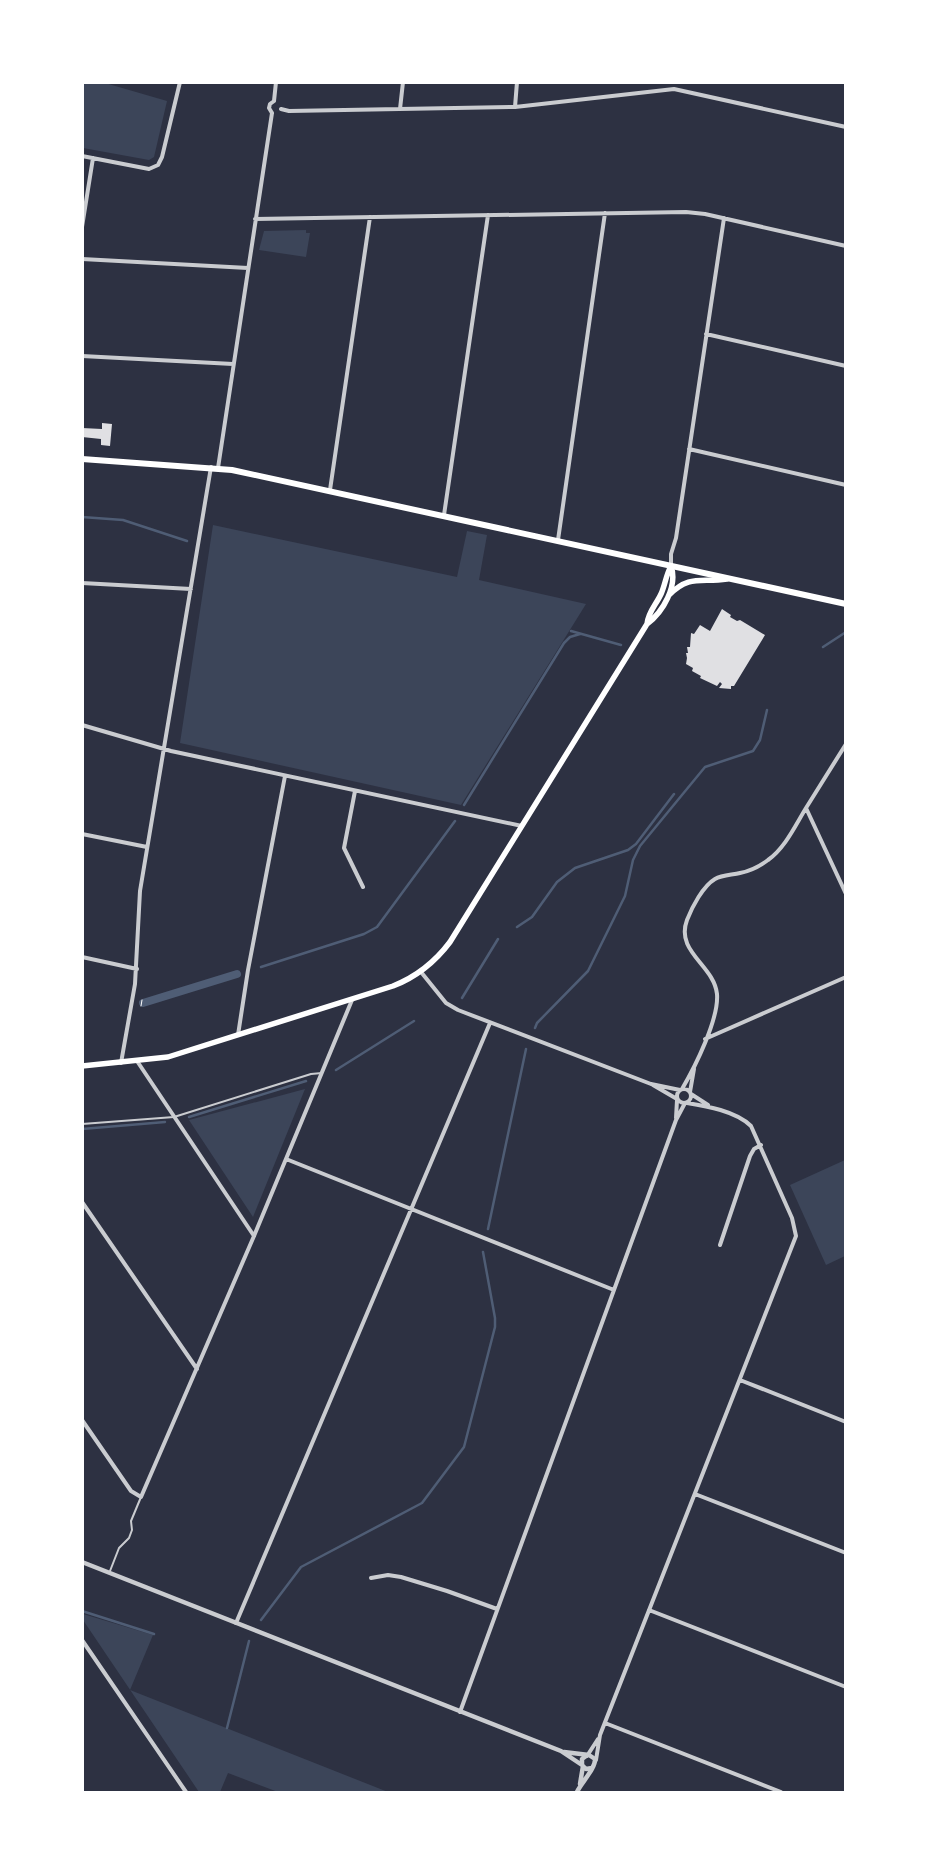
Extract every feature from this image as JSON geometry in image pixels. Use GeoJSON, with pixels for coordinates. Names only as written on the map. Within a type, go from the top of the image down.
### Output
{"type":"FeatureCollection","features":[{"type":"Feature","properties":{"kind":"highway"},"geometry":{"type":"LineString","coordinates":[[82,459],[214,468],[330,490],[846,604]]}},
{"type":"Feature","properties":{"kind":"main road"},"geometry":{"type":"LineString","coordinates":[[82,1066],[137,1062],[168,1057],[352,1000],[393,986],[421,972],[446,947],[647,624],[655,618],[668,596],[674,576],[671,566]]}},
{"type":"Feature","properties":{"kind":"main road"},"geometry":{"type":"LineString","coordinates":[[647,624],[648,616],[660,597],[666,574],[671,566]]}},
{"type":"Feature","properties":{"kind":"main road"},"geometry":{"type":"LineString","coordinates":[[668,596],[678,587],[688,582],[712,582],[729,579]]}},
{"type":"Feature","properties":{"kind":"street"},"geometry":{"type":"LineString","coordinates":[[82,156],[149,168],[158,165],[162,157],[180,82]]}},
{"type":"Feature","properties":{"kind":"street"},"geometry":{"type":"LineString","coordinates":[[272,113],[277,113],[276,82]]}},
{"type":"Feature","properties":{"kind":"street"},"geometry":{"type":"LineString","coordinates":[[400,109],[403,82]]}},
{"type":"Feature","properties":{"kind":"street"},"geometry":{"type":"LineString","coordinates":[[515,107],[517,82]]}},
{"type":"Feature","properties":{"kind":"street"},"geometry":{"type":"LineString","coordinates":[[121,1063],[137,969],[139,900],[147,847],[191,589],[233,364],[272,113],[269,110],[269,106],[278,104],[289,111],[515,107],[674,89],[846,127]]}},
{"type":"Feature","properties":{"kind":"street"},"geometry":{"type":"LineString","coordinates":[[82,227],[93,158]]}},
{"type":"Feature","properties":{"kind":"street"},"geometry":{"type":"LineString","coordinates":[[255,219],[686,212],[724,218],[846,246]]}},
{"type":"Feature","properties":{"kind":"street"},"geometry":{"type":"LineString","coordinates":[[558,540],[605,213]]}},
{"type":"Feature","properties":{"kind":"street"},"geometry":{"type":"LineString","coordinates":[[444,515],[488,216]]}},
{"type":"Feature","properties":{"kind":"street"},"geometry":{"type":"LineString","coordinates":[[330,490],[370,217]]}},
{"type":"Feature","properties":{"kind":"street"},"geometry":{"type":"LineString","coordinates":[[671,566],[671,554],[676,538],[724,218]]}},
{"type":"Feature","properties":{"kind":"street"},"geometry":{"type":"LineString","coordinates":[[82,258],[248,268]]}},
{"type":"Feature","properties":{"kind":"street"},"geometry":{"type":"LineString","coordinates":[[706,334],[846,366]]}},
{"type":"Feature","properties":{"kind":"street"},"geometry":{"type":"LineString","coordinates":[[82,356],[233,364]]}},
{"type":"Feature","properties":{"kind":"street"},"geometry":{"type":"LineString","coordinates":[[689,450],[846,485]]}},
{"type":"Feature","properties":{"kind":"street"},"geometry":{"type":"LineString","coordinates":[[82,583],[191,589]]}},
{"type":"Feature","properties":{"kind":"street"},"geometry":{"type":"LineString","coordinates":[[82,725],[164,750],[522,826]]}},
{"type":"Feature","properties":{"kind":"street"},"geometry":{"type":"LineString","coordinates":[[460,1712],[676,1120],[686,1103],[691,1099],[695,1067],[713,1022],[717,994],[711,975],[693,956],[687,944],[685,931],[688,918],[704,891],[712,882],[721,877],[747,871],[764,863],[776,854],[846,744]]}},
{"type":"Feature","properties":{"kind":"street"},"geometry":{"type":"LineString","coordinates":[[238,1036],[250,960],[285,776]]}},
{"type":"Feature","properties":{"kind":"street"},"geometry":{"type":"LineString","coordinates":[[355,791],[344,848],[363,887]]}},
{"type":"Feature","properties":{"kind":"street"},"geometry":{"type":"LineString","coordinates":[[806,808],[846,894]]}},
{"type":"Feature","properties":{"kind":"street"},"geometry":{"type":"LineString","coordinates":[[82,834],[147,847]]}},
{"type":"Feature","properties":{"kind":"street"},"geometry":{"type":"LineString","coordinates":[[82,957],[137,969]]}},
{"type":"Feature","properties":{"kind":"street"},"geometry":{"type":"LineString","coordinates":[[421,972],[449,1006],[651,1084],[686,1103],[710,1107],[743,1120],[751,1126],[761,1145],[794,1223],[796,1236],[650,1610],[600,1735],[587,1756],[582,1759],[580,1787]]}},
{"type":"Feature","properties":{"kind":"street"},"geometry":{"type":"LineString","coordinates":[[705,1039],[846,977]]}},
{"type":"Feature","properties":{"kind":"street"},"geometry":{"type":"LineString","coordinates":[[82,1420],[131,1491],[142,1497],[254,1236],[352,1000]]}},
{"type":"Feature","properties":{"kind":"street"},"geometry":{"type":"LineString","coordinates":[[236,1623],[490,1023]]}},
{"type":"Feature","properties":{"kind":"street"},"geometry":{"type":"LineString","coordinates":[[137,1062],[254,1236]]}},
{"type":"Feature","properties":{"kind":"street"},"geometry":{"type":"LineString","coordinates":[[676,1120],[677,1093],[695,1067]]}},
{"type":"Feature","properties":{"kind":"street"},"geometry":{"type":"LineString","coordinates":[[651,1084],[688,1090],[710,1107]]}},
{"type":"Feature","properties":{"kind":"street"},"geometry":{"type":"LineString","coordinates":[[720,1245],[750,1156],[754,1149],[761,1145]]}},
{"type":"Feature","properties":{"kind":"street"},"geometry":{"type":"LineString","coordinates":[[286,1158],[411,1210],[614,1290]]}},
{"type":"Feature","properties":{"kind":"street"},"geometry":{"type":"LineString","coordinates":[[82,1202],[197,1369]]}},
{"type":"Feature","properties":{"kind":"street"},"geometry":{"type":"LineString","coordinates":[[740,1380],[846,1422]]}},
{"type":"Feature","properties":{"kind":"street"},"geometry":{"type":"LineString","coordinates":[[695,1494],[846,1553]]}},
{"type":"Feature","properties":{"kind":"street"},"geometry":{"type":"LineString","coordinates":[[82,1562],[560,1751],[594,1757],[596,1761]]}},
{"type":"Feature","properties":{"kind":"street"},"geometry":{"type":"LineString","coordinates":[[371,1578],[388,1575],[401,1577],[497,1609]]}},
{"type":"Feature","properties":{"kind":"street"},"geometry":{"type":"LineString","coordinates":[[650,1610],[846,1687]]}},
{"type":"Feature","properties":{"kind":"street"},"geometry":{"type":"LineString","coordinates":[[82,1640],[186,1792]]}},
{"type":"Feature","properties":{"kind":"street"},"geometry":{"type":"LineString","coordinates":[[605,1723],[781,1792]]}},
{"type":"Feature","properties":{"kind":"street"},"geometry":{"type":"LineString","coordinates":[[577,1792],[596,1761],[600,1735]]}},
{"type":"Feature","properties":{"kind":"street"},"geometry":{"type":"LineString","coordinates":[[560,1751],[586,1769],[593,1768]]}},
{"type":"Feature","properties":{"kind":"lane"},"geometry":{"type":"LineString","coordinates":[[82,1124],[174,1117],[311,1074],[322,1073]]}},
{"type":"Feature","properties":{"kind":"lane"},"geometry":{"type":"LineString","coordinates":[[109,1572],[119,1548],[130,1538],[132,1532],[131,1521],[142,1497]]}},
{"type":"Feature","properties":{"kind":"path"},"geometry":{"type":"LineString","coordinates":[[141,1006],[142,1000]]}},
{"type":"Feature","properties":{"kind":"shaded area"},"geometry":{"type":"Polygon","coordinates":[[[83,82],[105,83],[167,101],[154,157],[149,160],[83,148],[83,82]]]}},
{"type":"Feature","properties":{"kind":"shaded area"},"geometry":{"type":"Polygon","coordinates":[[[306,230],[306,233],[310,233],[306,257],[259,250],[264,231],[306,230]]]}},
{"type":"Feature","properties":{"kind":"shaded area"},"geometry":{"type":"Polygon","coordinates":[[[213,525],[457,577],[467,531],[487,535],[479,580],[586,604],[461,805],[180,743],[213,525]]]}},
{"type":"Feature","properties":{"kind":"shaded area"},"geometry":{"type":"Polygon","coordinates":[[[305,1089],[253,1217],[189,1120],[305,1089]]]}},
{"type":"Feature","properties":{"kind":"shaded area"},"geometry":{"type":"Polygon","coordinates":[[[845,1160],[845,1256],[826,1265],[790,1185],[845,1160]]]}},
{"type":"Feature","properties":{"kind":"shaded area"},"geometry":{"type":"Polygon","coordinates":[[[83,1614],[153,1635],[130,1690],[83,1620],[83,1614]]]}},
{"type":"Feature","properties":{"kind":"shaded area"},"geometry":{"type":"Polygon","coordinates":[[[130,1690],[388,1792],[278,1792],[228,1773],[220,1792],[199,1792],[130,1690]]]}},
{"type":"Feature","properties":{"kind":"building"},"geometry":{"type":"Polygon","coordinates":[[[102,423],[112,424],[110,446],[101,445],[101,439],[82,437],[82,428],[102,429],[102,423]]]}},
{"type":"Feature","properties":{"kind":"building"},"geometry":{"type":"Polygon","coordinates":[[[722,609],[731,615],[730,617],[737,621],[740,620],[765,635],[734,686],[731,686],[731,689],[719,688],[722,684],[720,682],[717,686],[700,678],[701,676],[692,671],[693,668],[686,664],[686,653],[688,653],[687,647],[690,647],[691,633],[694,634],[700,625],[710,631],[722,609]]]}},
{"type":"Feature","properties":{"kind":"waterway"},"geometry":{"type":"LineString","coordinates":[[82,517],[123,520],[187,541]]}},
{"type":"Feature","properties":{"kind":"waterway"},"geometry":{"type":"LineString","coordinates":[[571,631],[621,645]]}},
{"type":"Feature","properties":{"kind":"waterway"},"geometry":{"type":"LineString","coordinates":[[823,647],[846,632]]}},
{"type":"Feature","properties":{"kind":"waterway"},"geometry":{"type":"LineString","coordinates":[[464,805],[564,643],[570,637],[580,634]]}},
{"type":"Feature","properties":{"kind":"waterway"},"geometry":{"type":"LineString","coordinates":[[535,1028],[537,1023],[588,971],[625,896],[633,860],[640,846],[705,767],[753,751],[760,740],[767,710]]}},
{"type":"Feature","properties":{"kind":"waterway"},"geometry":{"type":"LineString","coordinates":[[517,927],[532,917],[557,882],[575,868],[628,850],[636,844],[674,794]]}},
{"type":"Feature","properties":{"kind":"waterway"},"geometry":{"type":"LineString","coordinates":[[261,967],[364,934],[377,927],[455,821]]}},
{"type":"Feature","properties":{"kind":"waterway"},"geometry":{"type":"LineString","coordinates":[[462,998],[498,939]]}},
{"type":"Feature","properties":{"kind":"waterway"},"geometry":{"type":"LineString","coordinates":[[143,1003],[237,974]]}},
{"type":"Feature","properties":{"kind":"waterway"},"geometry":{"type":"LineString","coordinates":[[336,1070],[414,1021]]}},
{"type":"Feature","properties":{"kind":"waterway"},"geometry":{"type":"LineString","coordinates":[[488,1229],[526,1049]]}},
{"type":"Feature","properties":{"kind":"waterway"},"geometry":{"type":"LineString","coordinates":[[189,1117],[306,1081]]}},
{"type":"Feature","properties":{"kind":"waterway"},"geometry":{"type":"LineString","coordinates":[[82,1129],[165,1122]]}},
{"type":"Feature","properties":{"kind":"waterway"},"geometry":{"type":"LineString","coordinates":[[261,1620],[301,1567],[422,1503],[464,1447],[495,1327],[483,1252]]}},
{"type":"Feature","properties":{"kind":"waterway"},"geometry":{"type":"LineString","coordinates":[[82,1611],[154,1634]]}},
{"type":"Feature","properties":{"kind":"waterway"},"geometry":{"type":"LineString","coordinates":[[227,1728],[249,1641]]}}]}
